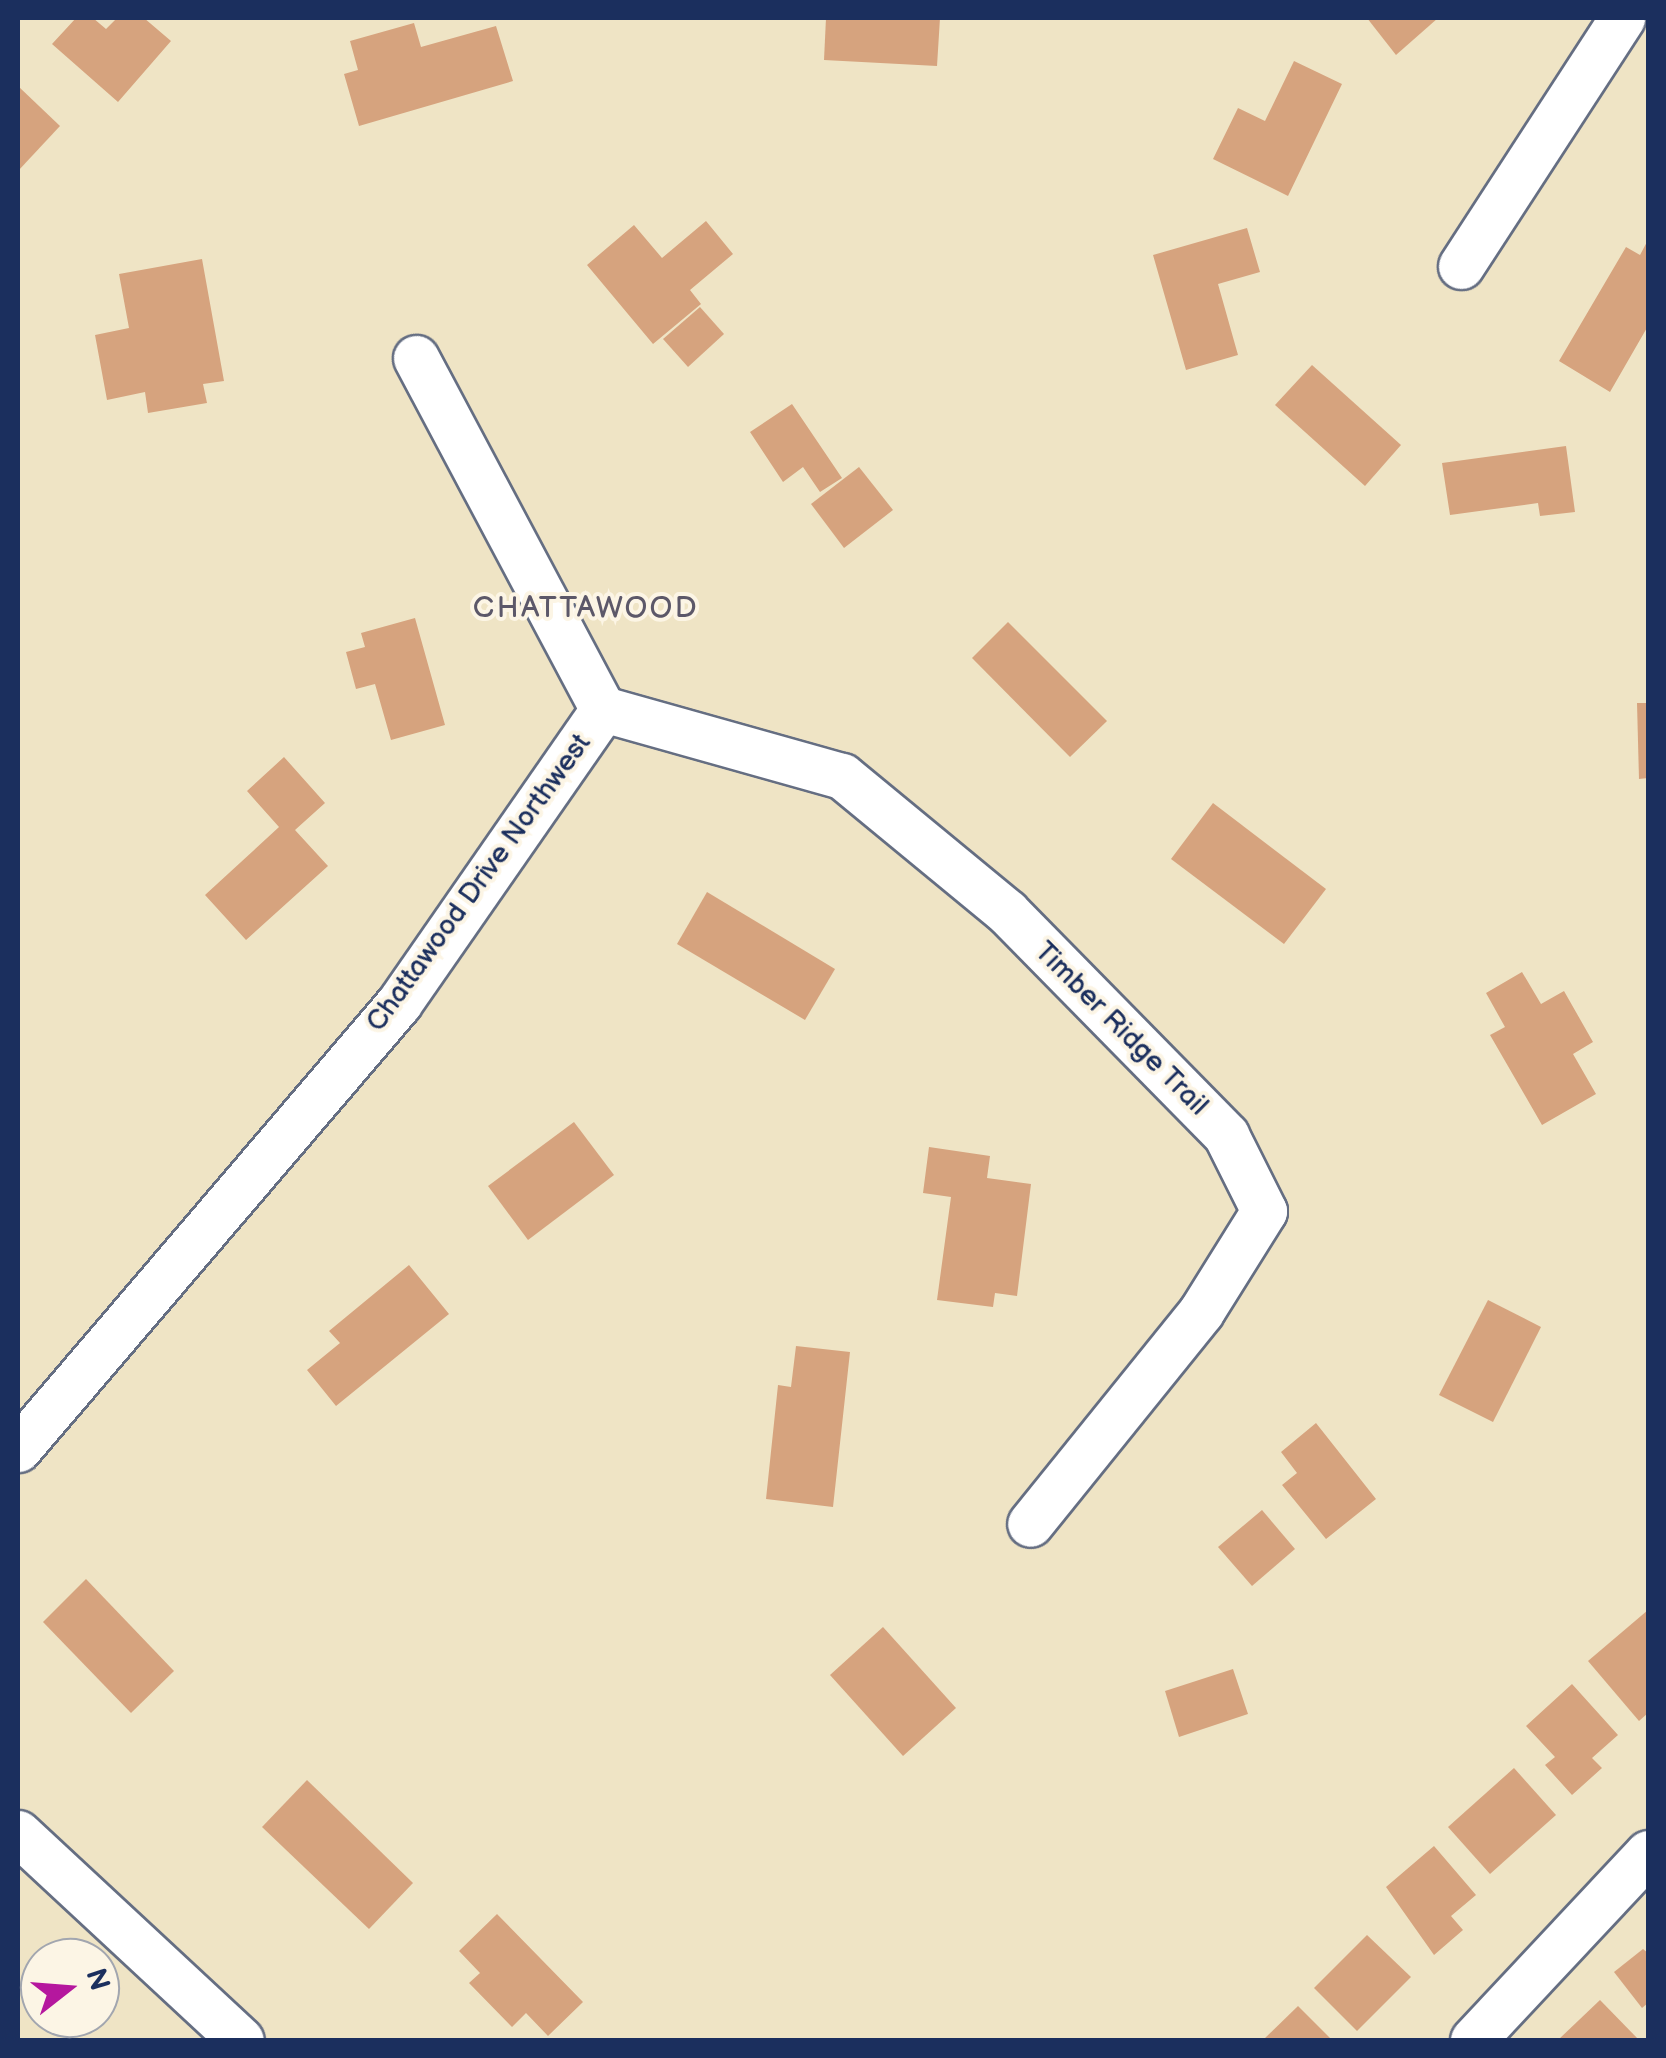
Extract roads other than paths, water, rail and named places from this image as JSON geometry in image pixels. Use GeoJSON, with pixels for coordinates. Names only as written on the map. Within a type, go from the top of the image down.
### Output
{"type":"FeatureCollection","features":[{"type":"Feature","properties":{"kind":"street"},"geometry":{"type":"LineString","coordinates":[[1461,266],[1622,18]]}},
{"type":"Feature","properties":{"kind":"street","name":"Chattawood Drive Northwest"},"geometry":{"type":"LineString","coordinates":[[18,1448],[398,1004],[603,709],[416,358]]}},
{"type":"Feature","properties":{"kind":"street","name":"Timber Ridge Trail"},"geometry":{"type":"LineString","coordinates":[[603,709],[842,776],[1006,912],[1226,1136],[1264,1212],[1201,1312],[1030,1524]]}},
{"type":"Feature","properties":{"kind":"street"},"geometry":{"type":"LineString","coordinates":[[18,1833],[242,2040]]}},
{"type":"Feature","properties":{"kind":"street"},"geometry":{"type":"LineString","coordinates":[[1473,2040],[1648,1852]]}},
{"type":"Feature","properties":{"kind":"district","name":"CHATTAWOOD"},"geometry":{"type":"Point","coordinates":[586,608]}}]}
